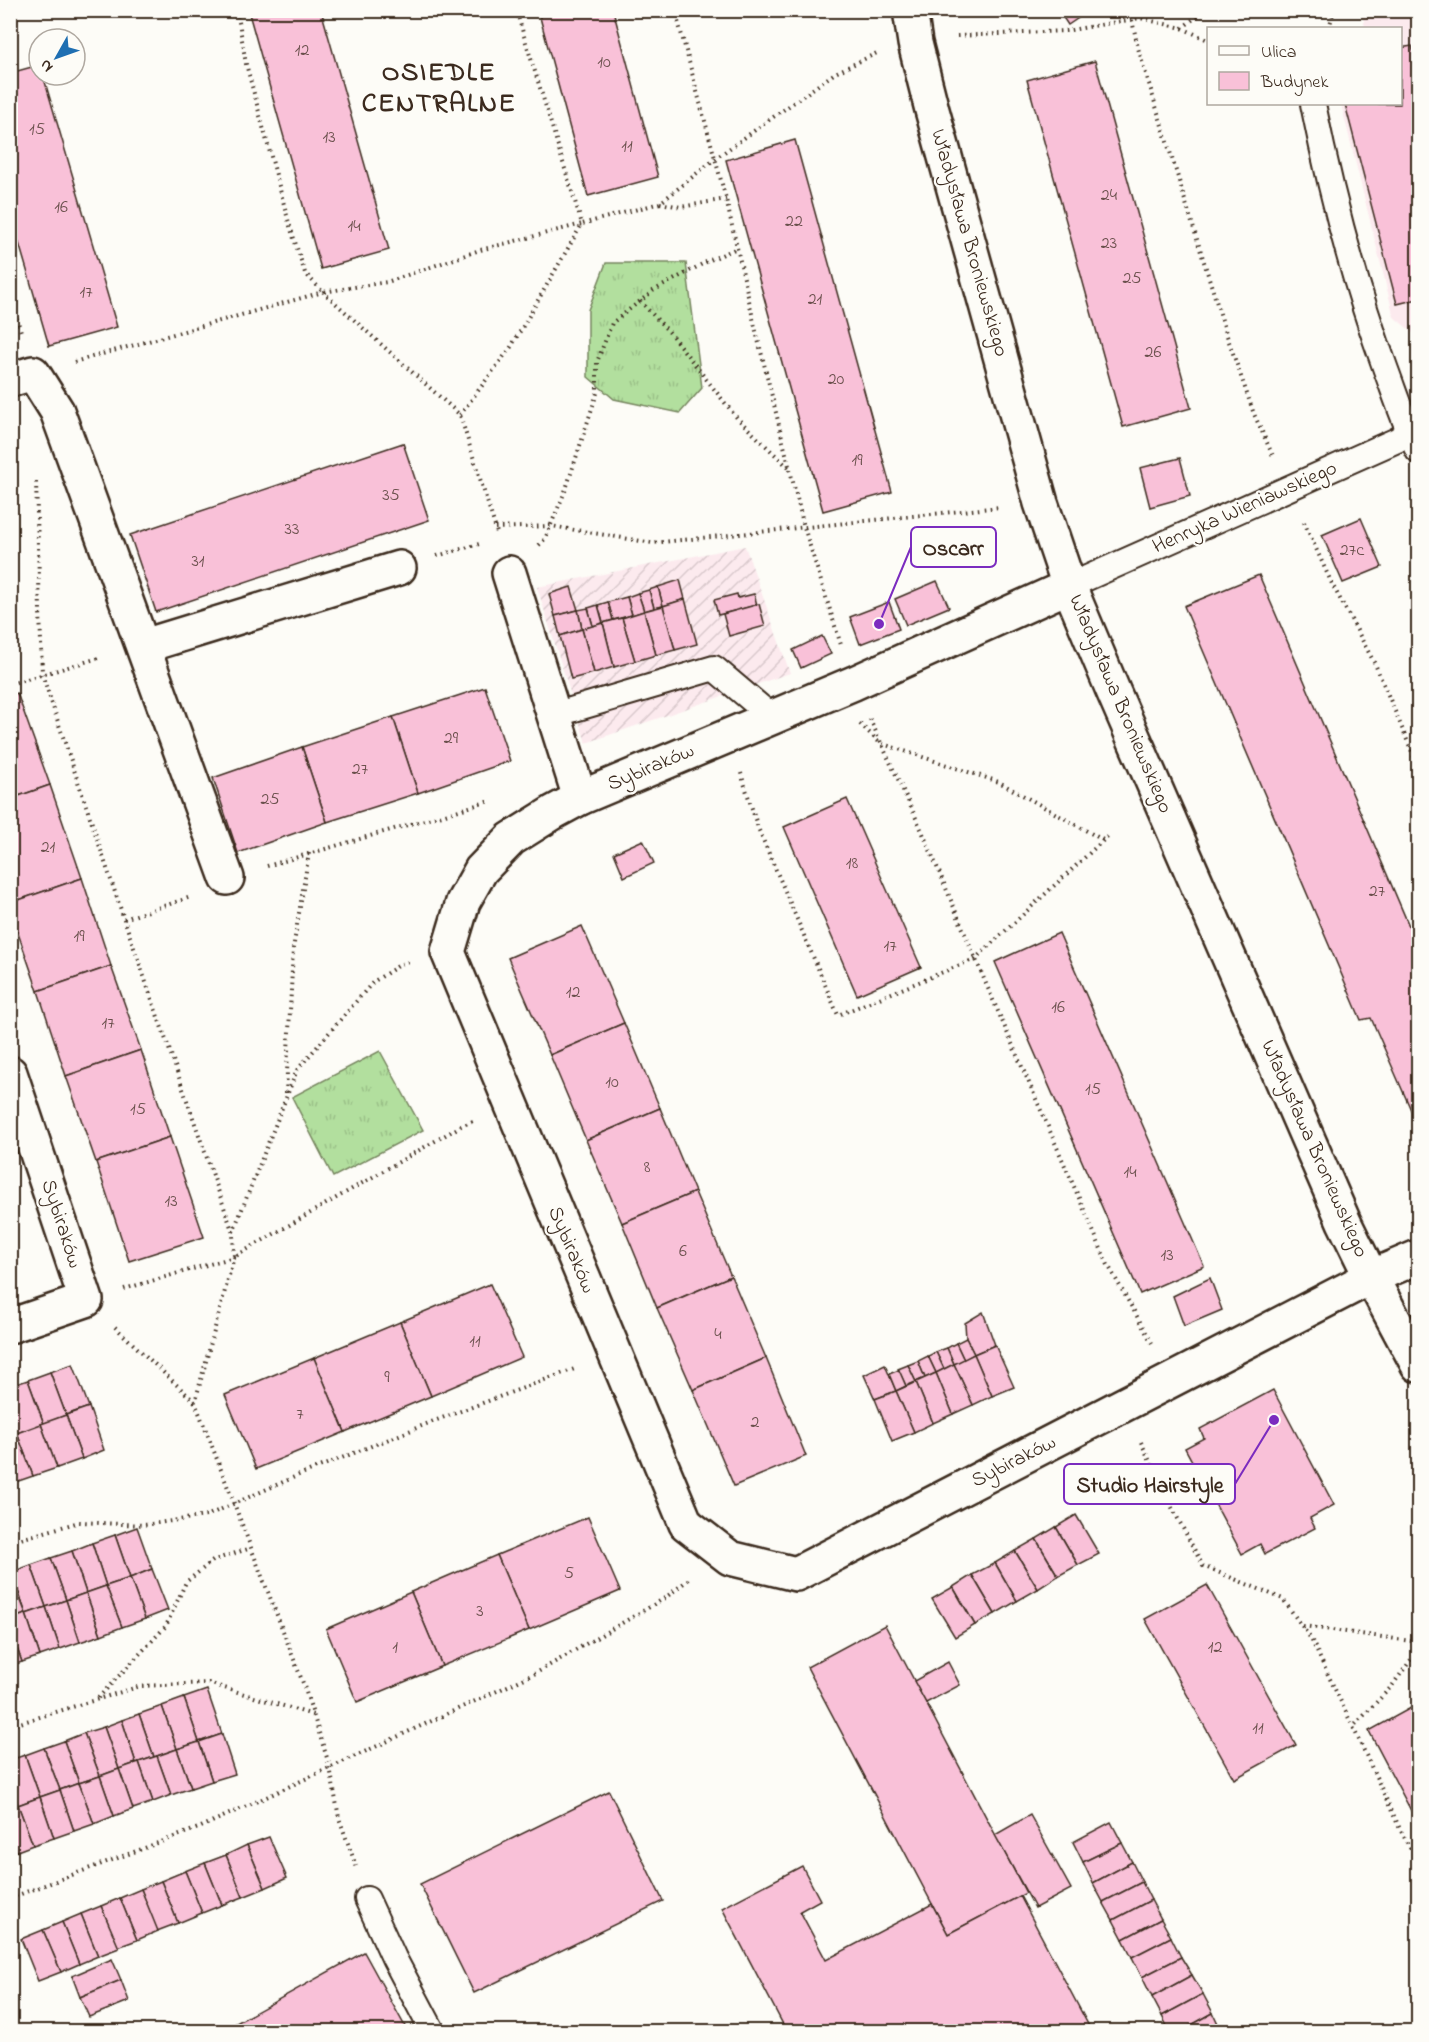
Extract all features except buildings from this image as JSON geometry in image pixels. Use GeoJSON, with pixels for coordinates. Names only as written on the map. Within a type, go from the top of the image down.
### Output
{"type":"FeatureCollection","features":[{"type":"Feature","properties":{"kind":"street","name":"Władysława Broniewskiego"},"geometry":{"type":"LineString","coordinates":[[910,10],[915,43],[935,122],[1041,503],[1069,586],[1340,1211],[1371,1277],[1419,1365]]}},
{"type":"Feature","properties":{"kind":"street"},"geometry":{"type":"LineString","coordinates":[[22,377],[57,411],[227,878]]}},
{"type":"Feature","properties":{"kind":"street"},"geometry":{"type":"LineString","coordinates":[[144,646],[399,567]]}},
{"type":"Feature","properties":{"kind":"street"},"geometry":{"type":"LineString","coordinates":[[509,573],[580,798]]}},
{"type":"Feature","properties":{"kind":"street","name":"Sybiraków"},"geometry":{"type":"LineString","coordinates":[[1069,586],[854,683],[580,798],[511,839],[480,870],[463,902],[448,952],[686,1524],[730,1558],[796,1574],[1371,1277],[1419,1257]]}},
{"type":"Feature","properties":{"kind":"street","name":"Sybiraków"},"geometry":{"type":"LineString","coordinates":[[10,1073],[86,1300]]}},
{"type":"Feature","properties":{"kind":"street"},"geometry":{"type":"LineString","coordinates":[[10,1326],[86,1300]]}},
{"type":"Feature","properties":{"kind":"lane"},"geometry":{"type":"LineString","coordinates":[[1313,105],[1329,182],[1370,328],[1415,436]]}},
{"type":"Feature","properties":{"kind":"lane","name":"Henryka Wieniawskiego"},"geometry":{"type":"LineString","coordinates":[[1069,586],[1397,440],[1415,436]]}},
{"type":"Feature","properties":{"kind":"lane"},"geometry":{"type":"LineString","coordinates":[[554,715],[714,668],[772,717]]}},
{"type":"Feature","properties":{"kind":"lane"},"geometry":{"type":"LineString","coordinates":[[367,1899],[394,1958],[433,2031]]}},
{"type":"Feature","properties":{"kind":"path"},"geometry":{"type":"LineString","coordinates":[[237,10],[246,64],[289,223],[305,273],[323,292],[460,415],[509,573],[545,539],[566,489],[597,393],[597,362],[612,323],[662,286],[737,248]]}},
{"type":"Feature","properties":{"kind":"path"},"geometry":{"type":"LineString","coordinates":[[460,415],[511,347],[582,224],[516,10]]}},
{"type":"Feature","properties":{"kind":"path"},"geometry":{"type":"LineString","coordinates":[[675,10],[716,158],[804,527],[854,683],[922,831],[1108,1265],[1172,1380]]}},
{"type":"Feature","properties":{"kind":"path"},"geometry":{"type":"LineString","coordinates":[[1182,28],[1204,10]]}},
{"type":"Feature","properties":{"kind":"path"},"geometry":{"type":"LineString","coordinates":[[1329,27],[1335,10]]}},
{"type":"Feature","properties":{"kind":"path"},"geometry":{"type":"LineString","coordinates":[[952,36],[1065,31],[1140,18],[1182,28],[1207,39]]}},
{"type":"Feature","properties":{"kind":"path"},"geometry":{"type":"LineString","coordinates":[[1132,20],[1141,58],[1226,333],[1254,414],[1332,584],[1375,664],[1419,766]]}},
{"type":"Feature","properties":{"kind":"path"},"geometry":{"type":"LineString","coordinates":[[22,377],[323,292],[387,282],[480,250],[660,203],[716,158],[835,73],[882,51]]}},
{"type":"Feature","properties":{"kind":"path"},"geometry":{"type":"LineString","coordinates":[[660,203],[681,207],[726,199]]}},
{"type":"Feature","properties":{"kind":"path"},"geometry":{"type":"LineString","coordinates":[[640,301],[669,332],[737,418],[790,469]]}},
{"type":"Feature","properties":{"kind":"path"},"geometry":{"type":"LineString","coordinates":[[36,477],[42,674],[124,920],[233,1233],[234,1257],[195,1402]]}},
{"type":"Feature","properties":{"kind":"path"},"geometry":{"type":"LineString","coordinates":[[495,528],[550,526],[653,543],[1001,507]]}},
{"type":"Feature","properties":{"kind":"path"},"geometry":{"type":"LineString","coordinates":[[10,684],[144,646]]}},
{"type":"Feature","properties":{"kind":"path"},"geometry":{"type":"LineString","coordinates":[[727,736],[737,760],[758,828],[838,1015],[975,959],[1110,834]]}},
{"type":"Feature","properties":{"kind":"path"},"geometry":{"type":"LineString","coordinates":[[880,743],[999,782],[1103,840]]}},
{"type":"Feature","properties":{"kind":"path"},"geometry":{"type":"LineString","coordinates":[[124,920],[194,896],[227,878],[498,798]]}},
{"type":"Feature","properties":{"kind":"path"},"geometry":{"type":"LineString","coordinates":[[285,1096],[293,949],[309,853]]}},
{"type":"Feature","properties":{"kind":"path"},"geometry":{"type":"LineString","coordinates":[[233,1233],[297,1070],[373,982],[401,964]]}},
{"type":"Feature","properties":{"kind":"path"},"geometry":{"type":"LineString","coordinates":[[86,1300],[234,1257],[461,1126],[511,1106]]}},
{"type":"Feature","properties":{"kind":"path"},"geometry":{"type":"LineString","coordinates":[[86,1300],[195,1402],[314,1716],[330,1767],[339,1818],[367,1899]]}},
{"type":"Feature","properties":{"kind":"path"},"geometry":{"type":"LineString","coordinates":[[10,1542],[79,1522],[144,1525],[206,1516],[434,1421],[560,1375],[614,1352]]}},
{"type":"Feature","properties":{"kind":"path"},"geometry":{"type":"LineString","coordinates":[[1123,1405],[1167,1498],[1203,1566],[1283,1599],[1311,1639],[1401,1831],[1419,1863]]}},
{"type":"Feature","properties":{"kind":"path"},"geometry":{"type":"LineString","coordinates":[[97,1700],[166,1626],[186,1582],[214,1560],[251,1548]]}},
{"type":"Feature","properties":{"kind":"path"},"geometry":{"type":"LineString","coordinates":[[10,1899],[201,1827],[536,1673],[665,1598],[722,1552]]}},
{"type":"Feature","properties":{"kind":"path"},"geometry":{"type":"LineString","coordinates":[[1302,1626],[1419,1642]]}},
{"type":"Feature","properties":{"kind":"path"},"geometry":{"type":"LineString","coordinates":[[1353,1727],[1392,1686],[1419,1650]]}},
{"type":"Feature","properties":{"kind":"path"},"geometry":{"type":"LineString","coordinates":[[10,1726],[141,1686],[208,1683],[314,1716]]}},
{"type":"Feature","properties":{"kind":"shaded area"},"geometry":{"type":"Polygon","coordinates":[[[1362,11],[1418,11],[1418,337],[1394,317],[1341,105],[1402,105],[1402,27],[1365,27],[1362,11]]]}},
{"type":"Feature","properties":{"kind":"shaded area"},"geometry":{"type":"Polygon","coordinates":[[[745,546],[790,673],[586,743],[537,587],[745,546]]]}},
{"type":"Feature","properties":{"kind":"green space"},"geometry":{"type":"Polygon","coordinates":[[[606,263],[686,263],[702,388],[680,413],[614,399],[588,377],[588,310],[606,263]]]}},
{"type":"Feature","properties":{"kind":"green space"},"geometry":{"type":"Polygon","coordinates":[[[380,1051],[423,1130],[333,1177],[292,1097],[380,1051]]]}},
{"type":"Feature","properties":{"kind":"place","name":"Oscarr"},"geometry":{"type":"Point","coordinates":[879,624]}},
{"type":"Feature","properties":{"kind":"place","name":"Studio Hairstyle"},"geometry":{"type":"Point","coordinates":[1274,1420]}},
{"type":"Feature","properties":{"kind":"district","name":"OSIEDLE CENTRALNE"},"geometry":{"type":"Point","coordinates":[439,88]}}]}
